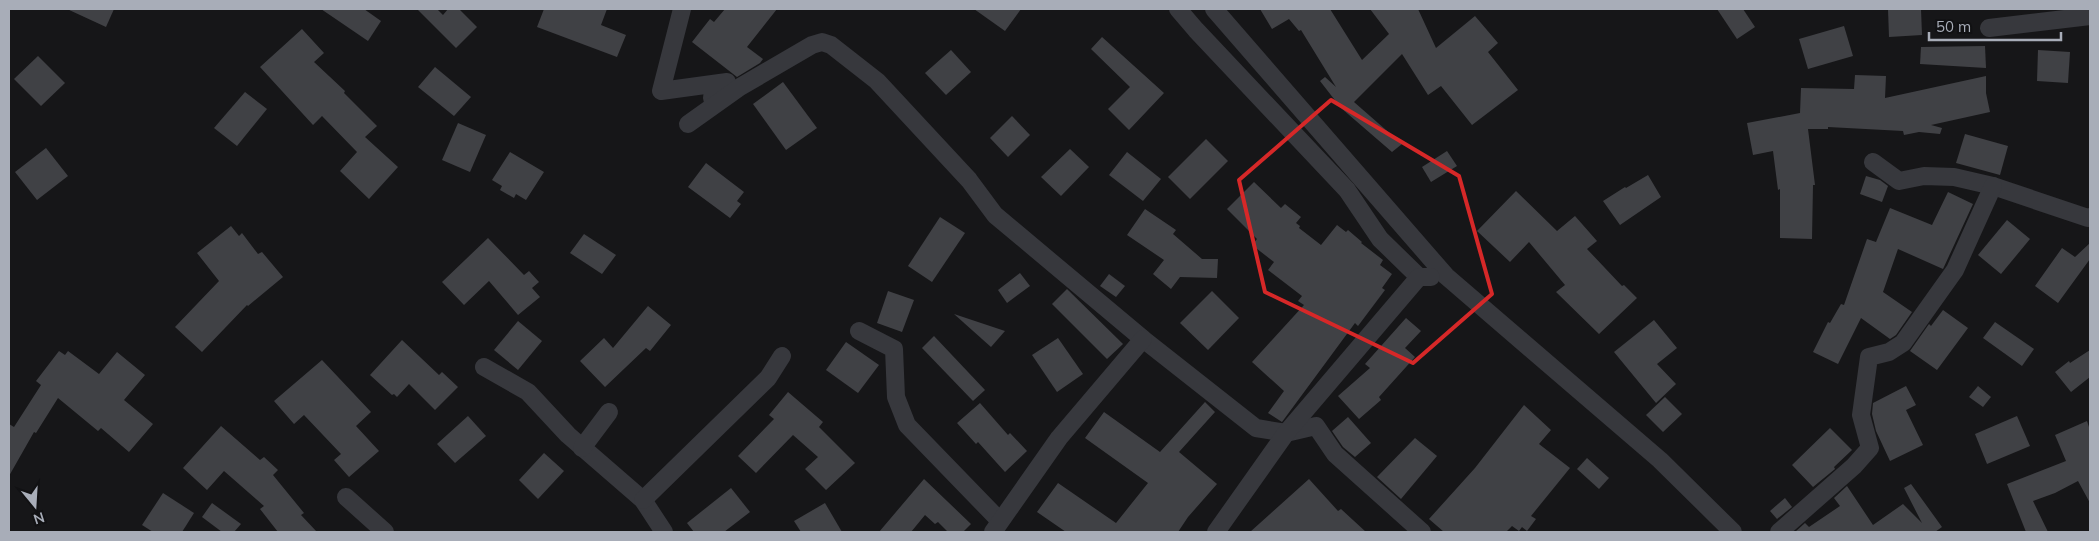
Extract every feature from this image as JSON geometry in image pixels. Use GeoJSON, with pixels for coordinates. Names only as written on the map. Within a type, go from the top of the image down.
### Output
{"type":"FeatureCollection","features":[{"type":"Feature","properties":{"kind":"street"},"geometry":{"type":"LineString","coordinates":[[682,9],[661,91],[727,82],[688,124],[740,86],[812,45],[822,42],[831,45],[877,82],[969,180],[995,215],[1143,339],[1256,428],[1286,433],[1316,426],[1335,454],[1422,532]]}},
{"type":"Feature","properties":{"kind":"street"},"geometry":{"type":"LineString","coordinates":[[1178,9],[1346,190],[1380,239],[1418,277],[1446,276]]}},
{"type":"Feature","properties":{"kind":"street"},"geometry":{"type":"LineString","coordinates":[[1214,9],[1446,276],[1660,460],[1733,532]]}},
{"type":"Feature","properties":{"kind":"street"},"geometry":{"type":"LineString","coordinates":[[1989,28],[2090,16]]}},
{"type":"Feature","properties":{"kind":"street"},"geometry":{"type":"LineString","coordinates":[[1873,162],[1899,181],[1924,176],[1954,177],[1993,186],[2088,218],[2090,216]]}},
{"type":"Feature","properties":{"kind":"street"},"geometry":{"type":"LineString","coordinates":[[1779,532],[1854,466],[1870,448],[1861,415],[1869,357],[1889,352],[1903,343],[1955,270],[1993,186]]}},
{"type":"Feature","properties":{"kind":"street"},"geometry":{"type":"LineString","coordinates":[[1216,532],[1286,433],[1418,277]]}},
{"type":"Feature","properties":{"kind":"street"},"geometry":{"type":"LineString","coordinates":[[859,331],[894,349],[896,397],[907,425],[996,527],[1059,438],[1143,339]]}},
{"type":"Feature","properties":{"kind":"street"},"geometry":{"type":"LineString","coordinates":[[642,500],[768,378],[782,356]]}},
{"type":"Feature","properties":{"kind":"street"},"geometry":{"type":"LineString","coordinates":[[484,367],[528,392],[568,435],[642,500],[664,532]]}},
{"type":"Feature","properties":{"kind":"street"},"geometry":{"type":"LineString","coordinates":[[582,448],[609,412]]}},
{"type":"Feature","properties":{"kind":"street"},"geometry":{"type":"LineString","coordinates":[[346,497],[385,532]]}},
{"type":"Feature","properties":{"kind":"highlighted area"},"geometry":{"type":"Polygon","coordinates":[[[1331,100],[1459,176],[1492,294],[1413,363],[1265,292],[1239,180],[1331,100]]]}},
{"type":"Feature","properties":{"kind":"building"},"geometry":{"type":"Polygon","coordinates":[[[67,9],[114,9],[106,27],[67,9]]]}},
{"type":"Feature","properties":{"kind":"building"},"geometry":{"type":"Polygon","coordinates":[[[321,9],[364,9],[381,21],[368,41],[321,9]]]}},
{"type":"Feature","properties":{"kind":"building"},"geometry":{"type":"Polygon","coordinates":[[[417,9],[437,9],[443,15],[448,9],[459,9],[477,27],[456,48],[417,9]]]}},
{"type":"Feature","properties":{"kind":"building"},"geometry":{"type":"Polygon","coordinates":[[[544,9],[607,9],[601,25],[626,35],[617,57],[537,27],[544,9]]]}},
{"type":"Feature","properties":{"kind":"building"},"geometry":{"type":"Polygon","coordinates":[[[725,9],[777,9],[747,47],[763,59],[760,63],[737,77],[692,42],[710,19],[714,22],[725,9]]]}},
{"type":"Feature","properties":{"kind":"building"},"geometry":{"type":"Polygon","coordinates":[[[974,9],[1021,9],[1005,31],[974,9]]]}},
{"type":"Feature","properties":{"kind":"building"},"geometry":{"type":"Polygon","coordinates":[[[1260,9],[1330,9],[1362,60],[1389,34],[1370,9],[1418,9],[1436,48],[1475,16],[1498,43],[1488,52],[1518,90],[1472,125],[1441,86],[1428,95],[1402,54],[1354,102],[1402,144],[1392,152],[1341,108],[1320,81],[1325,77],[1336,87],[1301,30],[1299,31],[1289,19],[1272,29],[1260,9]]]}},
{"type":"Feature","properties":{"kind":"building"},"geometry":{"type":"Polygon","coordinates":[[[1717,9],[1743,9],[1755,27],[1737,39],[1717,9]]]}},
{"type":"Feature","properties":{"kind":"building"},"geometry":{"type":"Polygon","coordinates":[[[1888,9],[1921,9],[1922,35],[1889,37],[1888,9]]]}},
{"type":"Feature","properties":{"kind":"building"},"geometry":{"type":"Polygon","coordinates":[[[1844,26],[1853,56],[1808,69],[1799,39],[1844,26]]]}},
{"type":"Feature","properties":{"kind":"building"},"geometry":{"type":"Polygon","coordinates":[[[302,29],[324,53],[314,62],[345,91],[344,93],[377,126],[365,137],[398,167],[369,199],[340,171],[357,152],[322,116],[313,125],[260,67],[302,29]]]}},
{"type":"Feature","properties":{"kind":"building"},"geometry":{"type":"Polygon","coordinates":[[[1102,37],[1164,93],[1129,130],[1108,109],[1130,87],[1091,49],[1102,37]]]}},
{"type":"Feature","properties":{"kind":"building"},"geometry":{"type":"Polygon","coordinates":[[[1985,46],[1986,68],[1920,64],[1921,47],[1985,46]]]}},
{"type":"Feature","properties":{"kind":"building"},"geometry":{"type":"Polygon","coordinates":[[[951,50],[971,72],[946,95],[925,73],[951,50]]]}},
{"type":"Feature","properties":{"kind":"building"},"geometry":{"type":"Polygon","coordinates":[[[2038,50],[2070,52],[2068,83],[2037,81],[2038,50]]]}},
{"type":"Feature","properties":{"kind":"building"},"geometry":{"type":"Polygon","coordinates":[[[38,56],[65,83],[41,106],[14,79],[38,56]]]}},
{"type":"Feature","properties":{"kind":"building"},"geometry":{"type":"Polygon","coordinates":[[[435,67],[471,97],[454,116],[418,87],[435,67]]]}},
{"type":"Feature","properties":{"kind":"building"},"geometry":{"type":"Polygon","coordinates":[[[1855,75],[1886,76],[1885,98],[1986,76],[1986,93],[1990,112],[1931,125],[1942,128],[1940,134],[1919,132],[1904,135],[1903,131],[1828,127],[1828,129],[1808,129],[1815,185],[1813,185],[1812,239],[1780,238],[1780,189],[1778,190],[1773,151],[1753,155],[1747,123],[1800,113],[1801,88],[1854,89],[1855,75]]]}},
{"type":"Feature","properties":{"kind":"building"},"geometry":{"type":"Polygon","coordinates":[[[783,82],[817,128],[786,150],[753,104],[783,82]]]}},
{"type":"Feature","properties":{"kind":"building"},"geometry":{"type":"Polygon","coordinates":[[[245,92],[267,109],[237,146],[214,128],[245,92]]]}},
{"type":"Feature","properties":{"kind":"building"},"geometry":{"type":"Polygon","coordinates":[[[1012,116],[1030,135],[1008,157],[990,138],[1012,116]]]}},
{"type":"Feature","properties":{"kind":"building"},"geometry":{"type":"Polygon","coordinates":[[[458,123],[486,135],[470,172],[442,160],[458,123]]]}},
{"type":"Feature","properties":{"kind":"building"},"geometry":{"type":"Polygon","coordinates":[[[1965,134],[2008,146],[2000,175],[1956,163],[1965,134]]]}},
{"type":"Feature","properties":{"kind":"building"},"geometry":{"type":"Polygon","coordinates":[[[1206,139],[1228,161],[1190,199],[1168,177],[1206,139]]]}},
{"type":"Feature","properties":{"kind":"building"},"geometry":{"type":"Polygon","coordinates":[[[46,148],[68,176],[37,200],[15,172],[46,148]]]}},
{"type":"Feature","properties":{"kind":"building"},"geometry":{"type":"Polygon","coordinates":[[[1070,149],[1089,167],[1061,196],[1041,177],[1070,149]]]}},
{"type":"Feature","properties":{"kind":"building"},"geometry":{"type":"Polygon","coordinates":[[[1447,151],[1457,166],[1431,182],[1422,167],[1447,151]]]}},
{"type":"Feature","properties":{"kind":"building"},"geometry":{"type":"Polygon","coordinates":[[[510,152],[544,172],[526,200],[516,194],[514,198],[500,190],[502,186],[492,180],[510,152]]]}},
{"type":"Feature","properties":{"kind":"building"},"geometry":{"type":"Polygon","coordinates":[[[1127,152],[1161,179],[1143,201],[1109,175],[1127,152]]]}},
{"type":"Feature","properties":{"kind":"building"},"geometry":{"type":"Polygon","coordinates":[[[706,163],[744,192],[737,201],[741,204],[730,218],[688,187],[706,163]]]}},
{"type":"Feature","properties":{"kind":"building"},"geometry":{"type":"Polygon","coordinates":[[[1648,175],[1661,197],[1620,225],[1603,201],[1648,175]]]}},
{"type":"Feature","properties":{"kind":"building"},"geometry":{"type":"Polygon","coordinates":[[[1866,176],[1880,180],[1888,186],[1882,202],[1860,194],[1866,176]]]}},
{"type":"Feature","properties":{"kind":"building"},"geometry":{"type":"Polygon","coordinates":[[[1254,182],[1281,208],[1285,204],[1301,217],[1296,223],[1300,226],[1299,228],[1321,245],[1337,225],[1346,232],[1348,230],[1383,260],[1380,265],[1392,274],[1382,288],[1385,290],[1358,326],[1355,323],[1282,422],[1268,413],[1284,391],[1252,362],[1304,305],[1298,301],[1302,296],[1268,270],[1274,262],[1252,245],[1257,239],[1227,209],[1254,182]]]}},
{"type":"Feature","properties":{"kind":"building"},"geometry":{"type":"Polygon","coordinates":[[[1516,191],[1557,231],[1575,216],[1597,241],[1587,249],[1622,286],[1624,285],[1637,298],[1599,334],[1556,292],[1565,285],[1529,242],[1510,262],[1477,231],[1516,191]]]}},
{"type":"Feature","properties":{"kind":"building"},"geometry":{"type":"Polygon","coordinates":[[[1948,192],[1973,204],[1943,269],[1898,249],[1883,292],[1912,312],[1896,335],[1890,339],[1861,318],[1838,364],[1813,352],[1828,322],[1830,323],[1841,304],[1844,305],[1867,239],[1876,242],[1890,208],[1932,225],[1948,192]]]}},
{"type":"Feature","properties":{"kind":"building"},"geometry":{"type":"Polygon","coordinates":[[[1145,209],[1176,230],[1173,234],[1202,259],[1218,259],[1217,278],[1180,277],[1171,289],[1153,274],[1164,260],[1127,235],[1145,209]]]}},
{"type":"Feature","properties":{"kind":"building"},"geometry":{"type":"Polygon","coordinates":[[[940,217],[965,233],[932,282],[908,266],[940,217]]]}},
{"type":"Feature","properties":{"kind":"building"},"geometry":{"type":"Polygon","coordinates":[[[2007,220],[2030,239],[2001,274],[1978,255],[2007,220]]]}},
{"type":"Feature","properties":{"kind":"building"},"geometry":{"type":"Polygon","coordinates":[[[231,226],[239,236],[242,233],[258,254],[262,252],[283,277],[247,305],[202,352],[175,327],[219,281],[197,253],[231,226]]]}},
{"type":"Feature","properties":{"kind":"building"},"geometry":{"type":"Polygon","coordinates":[[[584,234],[616,255],[602,274],[570,253],[584,234]]]}},
{"type":"Feature","properties":{"kind":"building"},"geometry":{"type":"Polygon","coordinates":[[[488,238],[524,275],[529,271],[539,282],[532,288],[540,297],[518,315],[489,281],[464,305],[442,282],[488,238]]]}},
{"type":"Feature","properties":{"kind":"building"},"geometry":{"type":"Polygon","coordinates":[[[2090,243],[2090,259],[2058,303],[2035,286],[2062,248],[2075,257],[2090,243]]]}},
{"type":"Feature","properties":{"kind":"building"},"geometry":{"type":"Polygon","coordinates":[[[1020,273],[1030,286],[1007,303],[998,290],[1020,273]]]}},
{"type":"Feature","properties":{"kind":"building"},"geometry":{"type":"Polygon","coordinates":[[[1109,274],[1125,286],[1116,297],[1100,286],[1109,274]]]}},
{"type":"Feature","properties":{"kind":"building"},"geometry":{"type":"Polygon","coordinates":[[[1067,289],[1123,344],[1107,359],[1052,304],[1067,289]]]}},
{"type":"Feature","properties":{"kind":"building"},"geometry":{"type":"Polygon","coordinates":[[[888,291],[914,300],[902,332],[877,323],[888,291]]]}},
{"type":"Feature","properties":{"kind":"building"},"geometry":{"type":"Polygon","coordinates":[[[1212,291],[1239,318],[1208,350],[1180,323],[1212,291]]]}},
{"type":"Feature","properties":{"kind":"building"},"geometry":{"type":"Polygon","coordinates":[[[648,306],[671,325],[650,351],[646,348],[605,387],[580,361],[604,338],[613,348],[648,306]]]}},
{"type":"Feature","properties":{"kind":"building"},"geometry":{"type":"Polygon","coordinates":[[[1943,310],[1968,328],[1937,370],[1910,351],[1929,324],[1931,326],[1943,310]]]}},
{"type":"Feature","properties":{"kind":"building"},"geometry":{"type":"Polygon","coordinates":[[[954,314],[1005,331],[991,347],[954,314]]]}},
{"type":"Feature","properties":{"kind":"building"},"geometry":{"type":"Polygon","coordinates":[[[1406,318],[1421,331],[1405,348],[1415,357],[1379,397],[1381,400],[1359,419],[1338,396],[1370,368],[1365,364],[1406,318]]]}},
{"type":"Feature","properties":{"kind":"building"},"geometry":{"type":"Polygon","coordinates":[[[1654,320],[1677,348],[1657,364],[1676,384],[1656,403],[1614,352],[1654,320]]]}},
{"type":"Feature","properties":{"kind":"building"},"geometry":{"type":"Polygon","coordinates":[[[518,321],[542,341],[518,370],[494,350],[518,321]]]}},
{"type":"Feature","properties":{"kind":"building"},"geometry":{"type":"Polygon","coordinates":[[[1995,322],[2034,349],[2022,366],[1983,338],[1995,322]]]}},
{"type":"Feature","properties":{"kind":"building"},"geometry":{"type":"Polygon","coordinates":[[[934,336],[985,390],[973,401],[922,348],[934,336]]]}},
{"type":"Feature","properties":{"kind":"building"},"geometry":{"type":"Polygon","coordinates":[[[1058,338],[1083,374],[1057,392],[1032,355],[1058,338]]]}},
{"type":"Feature","properties":{"kind":"building"},"geometry":{"type":"Polygon","coordinates":[[[402,340],[439,375],[442,372],[458,387],[435,410],[409,384],[397,397],[394,394],[392,395],[370,375],[402,340]]]}},
{"type":"Feature","properties":{"kind":"building"},"geometry":{"type":"Polygon","coordinates":[[[846,342],[879,365],[858,393],[826,370],[846,342]]]}},
{"type":"Feature","properties":{"kind":"building"},"geometry":{"type":"Polygon","coordinates":[[[2090,350],[2090,377],[2071,392],[2055,372],[2069,361],[2070,363],[2090,350]]]}},
{"type":"Feature","properties":{"kind":"building"},"geometry":{"type":"Polygon","coordinates":[[[59,351],[65,355],[68,351],[99,374],[117,352],[145,375],[124,400],[153,424],[129,452],[101,428],[98,431],[58,398],[36,433],[34,432],[9,476],[9,424],[14,427],[41,385],[36,381],[59,351]]]}},
{"type":"Feature","properties":{"kind":"building"},"geometry":{"type":"Polygon","coordinates":[[[322,360],[371,412],[356,426],[379,451],[349,477],[334,460],[341,454],[304,415],[294,424],[274,401],[322,360]]]}},
{"type":"Feature","properties":{"kind":"building"},"geometry":{"type":"Polygon","coordinates":[[[1906,386],[1916,405],[1906,410],[1923,445],[1890,461],[1876,431],[1872,414],[1873,403],[1906,386]]]}},
{"type":"Feature","properties":{"kind":"building"},"geometry":{"type":"Polygon","coordinates":[[[1978,386],[1991,397],[1983,407],[1969,397],[1978,386]]]}},
{"type":"Feature","properties":{"kind":"building"},"geometry":{"type":"Polygon","coordinates":[[[788,392],[823,422],[819,427],[855,463],[826,490],[805,469],[818,457],[793,435],[756,473],[738,456],[774,419],[769,415],[788,392]]]}},
{"type":"Feature","properties":{"kind":"building"},"geometry":{"type":"Polygon","coordinates":[[[1665,397],[1682,414],[1663,432],[1646,415],[1665,397]]]}},
{"type":"Feature","properties":{"kind":"building"},"geometry":{"type":"Polygon","coordinates":[[[1205,402],[1215,412],[1179,452],[1217,484],[1188,517],[1178,532],[1066,532],[1037,512],[1058,483],[1116,523],[1148,483],[1085,438],[1104,412],[1160,452],[1205,402]]]}},
{"type":"Feature","properties":{"kind":"building"},"geometry":{"type":"Polygon","coordinates":[[[980,403],[1008,435],[1010,433],[1027,451],[1005,472],[978,442],[976,444],[957,423],[980,403]]]}},
{"type":"Feature","properties":{"kind":"building"},"geometry":{"type":"Polygon","coordinates":[[[1524,405],[1551,430],[1539,444],[1570,468],[1531,516],[1536,519],[1527,531],[1522,527],[1519,531],[1512,526],[1506,532],[1444,532],[1429,519],[1475,468],[1524,405]]]}},
{"type":"Feature","properties":{"kind":"building"},"geometry":{"type":"Polygon","coordinates":[[[468,416],[486,436],[455,463],[437,444],[468,416]]]}},
{"type":"Feature","properties":{"kind":"building"},"geometry":{"type":"Polygon","coordinates":[[[2017,416],[2030,446],[1987,464],[1975,434],[2017,416]]]}},
{"type":"Feature","properties":{"kind":"building"},"geometry":{"type":"Polygon","coordinates":[[[1348,417],[1371,443],[1355,457],[1343,447],[1332,431],[1348,417]]]}},
{"type":"Feature","properties":{"kind":"building"},"geometry":{"type":"Polygon","coordinates":[[[2087,421],[2090,430],[2090,503],[2078,481],[2055,493],[2033,501],[2048,532],[2026,532],[2007,484],[2066,461],[2055,435],[2087,421]]]}},
{"type":"Feature","properties":{"kind":"building"},"geometry":{"type":"Polygon","coordinates":[[[221,426],[260,460],[264,457],[278,470],[273,475],[304,513],[301,515],[317,532],[278,532],[260,509],[264,506],[224,471],[207,490],[183,468],[221,426]]]}},
{"type":"Feature","properties":{"kind":"building"},"geometry":{"type":"Polygon","coordinates":[[[1830,428],[1852,450],[1834,467],[1835,469],[1813,487],[1792,465],[1830,428]]]}},
{"type":"Feature","properties":{"kind":"building"},"geometry":{"type":"Polygon","coordinates":[[[1415,438],[1437,456],[1401,499],[1377,477],[1415,438]]]}},
{"type":"Feature","properties":{"kind":"building"},"geometry":{"type":"Polygon","coordinates":[[[544,453],[564,471],[538,499],[519,480],[544,453]]]}},
{"type":"Feature","properties":{"kind":"building"},"geometry":{"type":"Polygon","coordinates":[[[1587,458],[1609,478],[1599,489],[1577,469],[1587,458]]]}},
{"type":"Feature","properties":{"kind":"building"},"geometry":{"type":"Polygon","coordinates":[[[924,479],[971,524],[963,532],[948,532],[938,522],[935,524],[925,515],[911,532],[879,532],[924,479]]]}},
{"type":"Feature","properties":{"kind":"building"},"geometry":{"type":"Polygon","coordinates":[[[1309,479],[1338,511],[1341,509],[1366,532],[1250,532],[1309,479]]]}},
{"type":"Feature","properties":{"kind":"building"},"geometry":{"type":"Polygon","coordinates":[[[1911,484],[1942,527],[1935,532],[1795,532],[1805,523],[1809,527],[1840,506],[1834,498],[1847,486],[1873,525],[1903,504],[1922,523],[1904,488],[1911,484]]]}},
{"type":"Feature","properties":{"kind":"building"},"geometry":{"type":"Polygon","coordinates":[[[731,488],[750,512],[724,532],[694,532],[687,523],[731,488]]]}},
{"type":"Feature","properties":{"kind":"building"},"geometry":{"type":"Polygon","coordinates":[[[163,493],[194,513],[182,532],[153,532],[142,525],[163,493]]]}},
{"type":"Feature","properties":{"kind":"building"},"geometry":{"type":"Polygon","coordinates":[[[1785,498],[1792,507],[1777,519],[1770,511],[1785,498]]]}},
{"type":"Feature","properties":{"kind":"building"},"geometry":{"type":"Polygon","coordinates":[[[212,503],[241,524],[234,532],[222,532],[202,517],[212,503]]]}},
{"type":"Feature","properties":{"kind":"building"},"geometry":{"type":"Polygon","coordinates":[[[825,503],[842,532],[801,532],[794,521],[825,503]]]}}]}
